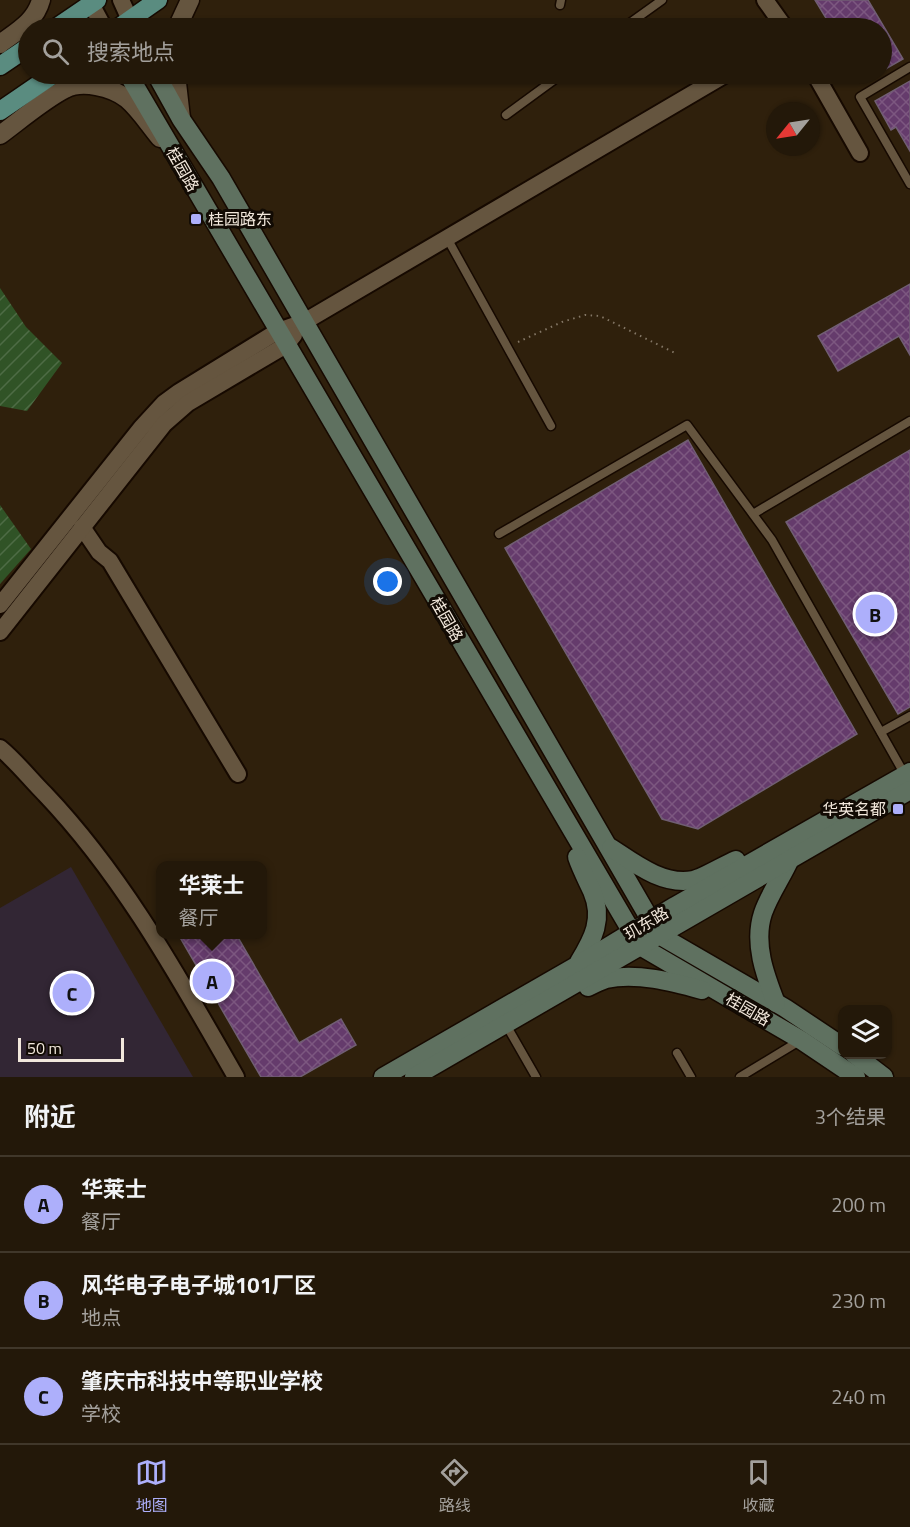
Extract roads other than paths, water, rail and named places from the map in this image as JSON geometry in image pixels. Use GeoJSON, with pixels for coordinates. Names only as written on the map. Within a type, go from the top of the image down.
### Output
{"type":"FeatureCollection","features":[{"type":"Feature","properties":{"kind":"main road"},"geometry":{"type":"LineString","coordinates":[[137,18],[158,0]]}},
{"type":"Feature","properties":{"kind":"main road"},"geometry":{"type":"LineString","coordinates":[[70,18],[93,1]]}},
{"type":"Feature","properties":{"kind":"main road"},"geometry":{"type":"LineString","coordinates":[[0,66],[18,54]]}},
{"type":"Feature","properties":{"kind":"main road"},"geometry":{"type":"LineString","coordinates":[[0,111],[39,84]]}},
{"type":"Feature","properties":{"kind":"main road","name":"桂园路"},"geometry":{"type":"LineString","coordinates":[[134,84],[636,939],[801,1040],[856,1077]]}},
{"type":"Feature","properties":{"kind":"main road","name":"桂园路"},"geometry":{"type":"LineString","coordinates":[[162,84],[181,119],[221,178],[655,928]]}},
{"type":"Feature","properties":{"kind":"main road","name":"玑东路"},"geometry":{"type":"LineString","coordinates":[[383,1077],[502,1017],[556,995],[636,939],[774,851],[909,779]]}},
{"type":"Feature","properties":{"kind":"main road","name":"玑东路"},"geometry":{"type":"LineString","coordinates":[[655,928],[790,860],[909,779]]}},
{"type":"Feature","properties":{"kind":"main road"},"geometry":{"type":"LineString","coordinates":[[565,819],[580,867],[593,895],[597,925],[590,944],[576,966]]}},
{"type":"Feature","properties":{"kind":"main road"},"geometry":{"type":"LineString","coordinates":[[607,845],[652,873],[668,879],[693,880],[740,859],[774,851]]}},
{"type":"Feature","properties":{"kind":"main road"},"geometry":{"type":"LineString","coordinates":[[776,1003],[760,957],[759,936],[763,913],[790,860]]}},
{"type":"Feature","properties":{"kind":"main road"},"geometry":{"type":"LineString","coordinates":[[655,928],[838,1042]]}},
{"type":"Feature","properties":{"kind":"main road","name":"玑东路"},"geometry":{"type":"LineString","coordinates":[[414,1077],[576,966],[636,939]]}},
{"type":"Feature","properties":{"kind":"main road"},"geometry":{"type":"LineString","coordinates":[[556,995],[575,992],[607,979],[644,977],[680,984],[732,999]]}},
{"type":"Feature","properties":{"kind":"main road"},"geometry":{"type":"LineString","coordinates":[[861,1059],[884,1077]]}},
{"type":"Feature","properties":{"kind":"street"},"geometry":{"type":"LineString","coordinates":[[33,18],[42,0]]}},
{"type":"Feature","properties":{"kind":"street"},"geometry":{"type":"LineString","coordinates":[[121,0],[125,18]]}},
{"type":"Feature","properties":{"kind":"street"},"geometry":{"type":"LineString","coordinates":[[182,18],[190,0]]}},
{"type":"Feature","properties":{"kind":"street"},"geometry":{"type":"LineString","coordinates":[[765,0],[778,18]]}},
{"type":"Feature","properties":{"kind":"street"},"geometry":{"type":"LineString","coordinates":[[93,1],[100,18]]}},
{"type":"Feature","properties":{"kind":"street"},"geometry":{"type":"LineString","coordinates":[[0,44],[18,31]]}},
{"type":"Feature","properties":{"kind":"street"},"geometry":{"type":"LineString","coordinates":[[177,84],[181,119]]}},
{"type":"Feature","properties":{"kind":"street"},"geometry":{"type":"LineString","coordinates":[[0,632],[152,437],[175,413],[304,322],[709,84]]}},
{"type":"Feature","properties":{"kind":"street"},"geometry":{"type":"LineString","coordinates":[[821,84],[860,153]]}},
{"type":"Feature","properties":{"kind":"street"},"geometry":{"type":"LineString","coordinates":[[0,135],[66,88],[80,85],[101,87],[119,93],[129,101],[179,162]]}},
{"type":"Feature","properties":{"kind":"street"},"geometry":{"type":"LineString","coordinates":[[0,606],[151,416],[179,392],[282,338]]}},
{"type":"Feature","properties":{"kind":"street"},"geometry":{"type":"LineString","coordinates":[[82,527],[99,552],[110,561],[238,774]]}},
{"type":"Feature","properties":{"kind":"street"},"geometry":{"type":"LineString","coordinates":[[0,748],[66,816],[114,875],[161,947],[236,1077]]}},
{"type":"Feature","properties":{"kind":"lane"},"geometry":{"type":"LineString","coordinates":[[637,18],[662,0]]}},
{"type":"Feature","properties":{"kind":"lane"},"geometry":{"type":"LineString","coordinates":[[892,78],[910,67]]}},
{"type":"Feature","properties":{"kind":"lane"},"geometry":{"type":"LineString","coordinates":[[506,114],[548,84]]}},
{"type":"Feature","properties":{"kind":"lane"},"geometry":{"type":"LineString","coordinates":[[882,84],[860,97],[910,184]]}},
{"type":"Feature","properties":{"kind":"lane"},"geometry":{"type":"LineString","coordinates":[[447,238],[551,426]]}},
{"type":"Feature","properties":{"kind":"lane"},"geometry":{"type":"LineString","coordinates":[[753,514],[910,421]]}},
{"type":"Feature","properties":{"kind":"lane"},"geometry":{"type":"LineString","coordinates":[[499,534],[687,425],[772,540],[909,779]]}},
{"type":"Feature","properties":{"kind":"lane"},"geometry":{"type":"LineString","coordinates":[[881,732],[910,716]]}},
{"type":"Feature","properties":{"kind":"lane"},"geometry":{"type":"LineString","coordinates":[[502,1017],[536,1077]]}},
{"type":"Feature","properties":{"kind":"lane"},"geometry":{"type":"LineString","coordinates":[[740,1077],[801,1040],[816,1027]]}},
{"type":"Feature","properties":{"kind":"lane"},"geometry":{"type":"LineString","coordinates":[[677,1053],[691,1077]]}},
{"type":"Feature","properties":{"kind":"place","name":"桂园路东"},"geometry":{"type":"Point","coordinates":[196,219]}},
{"type":"Feature","properties":{"kind":"place","name":"风华电子电子城101厂区"},"geometry":{"type":"Point","coordinates":[875,614]}},
{"type":"Feature","properties":{"kind":"place","name":"华英名都"},"geometry":{"type":"Point","coordinates":[898,809]}},
{"type":"Feature","properties":{"kind":"place","name":"华莱士"},"geometry":{"type":"Point","coordinates":[212,981]}},
{"type":"Feature","properties":{"kind":"place","name":"肇庆市科技中等职业学校"},"geometry":{"type":"Point","coordinates":[72,993]}}]}
